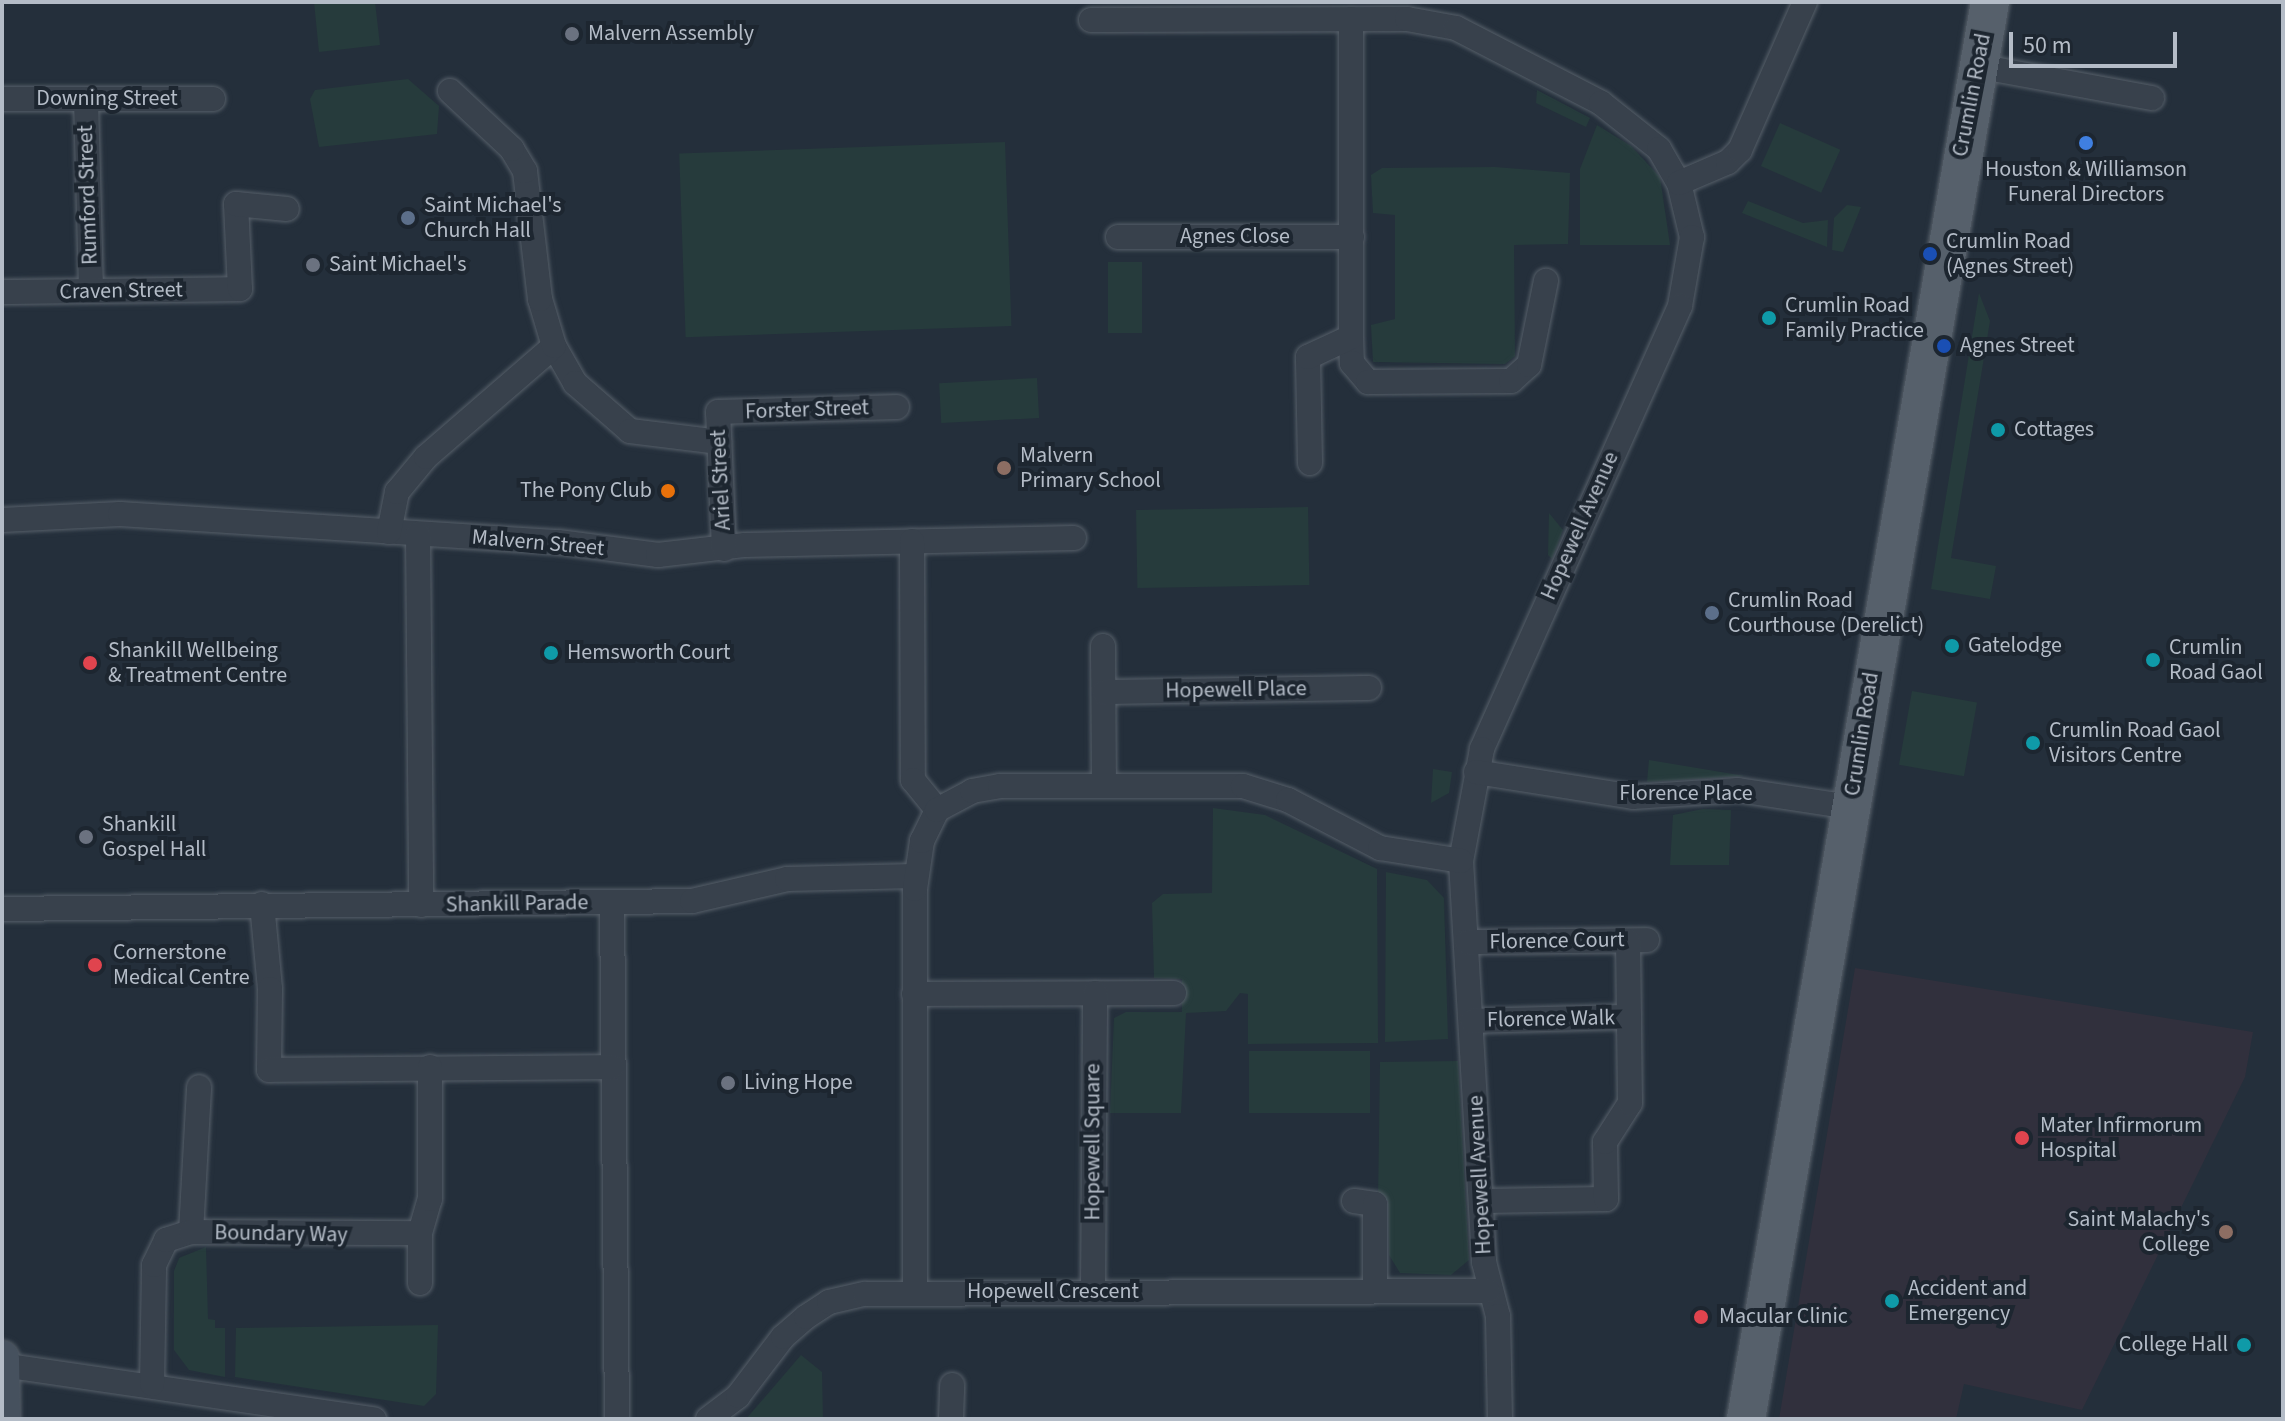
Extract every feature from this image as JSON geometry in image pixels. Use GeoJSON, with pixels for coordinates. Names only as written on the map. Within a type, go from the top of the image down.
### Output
{"type":"FeatureCollection","features":[{"type":"Feature","properties":{"kind":"main road","name":"Crumlin Road"},"geometry":{"type":"LineString","coordinates":[[1746,1419],[1990,2]]}},
{"type":"Feature","properties":{"kind":"main road"},"geometry":{"type":"LineString","coordinates":[[2,1358],[3,1419]]}},
{"type":"Feature","properties":{"kind":"street"},"geometry":{"type":"LineString","coordinates":[[1679,183],[1728,162],[1740,150],[1805,2]]}},
{"type":"Feature","properties":{"kind":"street","name":"Hopewell Avenue"},"geometry":{"type":"LineString","coordinates":[[1091,20],[1181,10],[1407,19],[1456,28],[1601,103],[1659,149],[1679,183],[1692,237],[1680,306],[1476,772],[1461,861],[1488,1291],[1498,1316],[1500,1419]]}},
{"type":"Feature","properties":{"kind":"street"},"geometry":{"type":"LineString","coordinates":[[1351,19],[1352,363],[1368,382],[1511,381],[1529,365],[1546,281]]}},
{"type":"Feature","properties":{"kind":"street"},"geometry":{"type":"LineString","coordinates":[[1977,66],[2152,98]]}},
{"type":"Feature","properties":{"kind":"street"},"geometry":{"type":"LineString","coordinates":[[450,91],[512,149],[525,171],[534,299],[554,346],[575,383],[630,431],[719,442]]}},
{"type":"Feature","properties":{"kind":"street","name":"Downing Street"},"geometry":{"type":"LineString","coordinates":[[2,99],[213,99]]}},
{"type":"Feature","properties":{"kind":"street","name":"Rumford Street"},"geometry":{"type":"LineString","coordinates":[[86,99],[91,291]]}},
{"type":"Feature","properties":{"kind":"street","name":"Craven Street"},"geometry":{"type":"LineString","coordinates":[[2,292],[240,289],[236,204],[287,209]]}},
{"type":"Feature","properties":{"kind":"street","name":"Agnes Close"},"geometry":{"type":"LineString","coordinates":[[1118,237],[1352,237]]}},
{"type":"Feature","properties":{"kind":"street"},"geometry":{"type":"LineString","coordinates":[[1310,463],[1308,357],[1351,337]]}},
{"type":"Feature","properties":{"kind":"street"},"geometry":{"type":"LineString","coordinates":[[389,532],[397,492],[554,346]]}},
{"type":"Feature","properties":{"kind":"street","name":"Forster Street"},"geometry":{"type":"LineString","coordinates":[[718,412],[897,407]]}},
{"type":"Feature","properties":{"kind":"street","name":"Ariel Street"},"geometry":{"type":"LineString","coordinates":[[718,412],[724,549]]}},
{"type":"Feature","properties":{"kind":"street","name":"Malvern Street"},"geometry":{"type":"LineString","coordinates":[[2,520],[120,514],[558,542],[658,555],[912,541],[1074,538]]}},
{"type":"Feature","properties":{"kind":"street"},"geometry":{"type":"LineString","coordinates":[[418,534],[421,905]]}},
{"type":"Feature","properties":{"kind":"street"},"geometry":{"type":"LineString","coordinates":[[912,541],[913,780],[937,810]]}},
{"type":"Feature","properties":{"kind":"street"},"geometry":{"type":"LineString","coordinates":[[1103,646],[1104,785]]}},
{"type":"Feature","properties":{"kind":"street","name":"Hopewell Place"},"geometry":{"type":"LineString","coordinates":[[1104,692],[1369,688]]}},
{"type":"Feature","properties":{"kind":"street","name":"Florence Place"},"geometry":{"type":"LineString","coordinates":[[1476,772],[1633,797],[1738,790],[1850,807]]}},
{"type":"Feature","properties":{"kind":"street"},"geometry":{"type":"LineString","coordinates":[[915,1292],[916,876],[922,841],[937,810],[972,791],[1000,786],[1243,786],[1288,800],[1380,848],[1461,861]]}},
{"type":"Feature","properties":{"kind":"street"},"geometry":{"type":"LineString","coordinates":[[612,902],[692,901],[787,879],[916,876]]}},
{"type":"Feature","properties":{"kind":"street","name":"Shankill Parade"},"geometry":{"type":"LineString","coordinates":[[2,909],[612,902],[617,1419]]}},
{"type":"Feature","properties":{"kind":"street"},"geometry":{"type":"LineString","coordinates":[[262,904],[270,989],[269,1070],[612,1067]]}},
{"type":"Feature","properties":{"kind":"street","name":"Florence Court"},"geometry":{"type":"LineString","coordinates":[[1467,942],[1638,940],[1629,1017]]}},
{"type":"Feature","properties":{"kind":"street","name":"Hopewell Square"},"geometry":{"type":"LineString","coordinates":[[1093,1291],[1095,993]]}},
{"type":"Feature","properties":{"kind":"street"},"geometry":{"type":"LineString","coordinates":[[914,994],[1174,993]]}},
{"type":"Feature","properties":{"kind":"street"},"geometry":{"type":"LineString","coordinates":[[1484,1201],[1606,1199],[1605,1142],[1630,1103],[1629,1017]]}},
{"type":"Feature","properties":{"kind":"street","name":"Florence Walk"},"geometry":{"type":"LineString","coordinates":[[1472,1021],[1629,1017]]}},
{"type":"Feature","properties":{"kind":"street"},"geometry":{"type":"LineString","coordinates":[[420,1283],[420,1233],[430,1199],[430,1067]]}},
{"type":"Feature","properties":{"kind":"street","name":"Boundary Way"},"geometry":{"type":"LineString","coordinates":[[199,1087],[191,1232],[420,1233]]}},
{"type":"Feature","properties":{"kind":"street"},"geometry":{"type":"LineString","coordinates":[[1354,1201],[1375,1204],[1375,1291]]}},
{"type":"Feature","properties":{"kind":"street"},"geometry":{"type":"LineString","coordinates":[[152,1384],[154,1265],[166,1240],[191,1232]]}},
{"type":"Feature","properties":{"kind":"street","name":"Hopewell Crescent"},"geometry":{"type":"LineString","coordinates":[[708,1419],[738,1396],[783,1337],[829,1302],[865,1294],[1488,1291]]}},
{"type":"Feature","properties":{"kind":"street"},"geometry":{"type":"LineString","coordinates":[[2,1365],[152,1384],[268,1411],[374,1419]]}},
{"type":"Feature","properties":{"kind":"street"},"geometry":{"type":"LineString","coordinates":[[951,1419],[952,1385]]}},
{"type":"Feature","properties":{"kind":"shaded area","name":"Mater Infirmorum Hospital"},"geometry":{"type":"Polygon","coordinates":[[[1855,968],[2253,1032],[2245,1077],[2082,1410],[1964,1384],[1956,1419],[1779,1419],[1855,968]]]}},
{"type":"Feature","properties":{"kind":"green space"},"geometry":{"type":"Polygon","coordinates":[[[314,2],[375,2],[380,45],[319,52],[314,2]]]}},
{"type":"Feature","properties":{"kind":"green space"},"geometry":{"type":"Polygon","coordinates":[[[408,79],[439,106],[437,134],[319,147],[310,99],[315,90],[408,79]]]}},
{"type":"Feature","properties":{"kind":"green space"},"geometry":{"type":"Polygon","coordinates":[[[1537,90],[1590,118],[1586,127],[1536,103],[1537,90]]]}},
{"type":"Feature","properties":{"kind":"green space"},"geometry":{"type":"Polygon","coordinates":[[[1780,123],[1840,150],[1821,193],[1761,166],[1780,123]]]}},
{"type":"Feature","properties":{"kind":"green space"},"geometry":{"type":"Polygon","coordinates":[[[1597,125],[1631,146],[1660,177],[1670,245],[1580,245],[1580,169],[1597,125]]]}},
{"type":"Feature","properties":{"kind":"green space"},"geometry":{"type":"Polygon","coordinates":[[[1005,142],[1011,326],[686,337],[679,153],[1005,142]]]}},
{"type":"Feature","properties":{"kind":"green space"},"geometry":{"type":"Polygon","coordinates":[[[1495,167],[1570,173],[1568,244],[1514,245],[1515,356],[1505,364],[1373,362],[1371,325],[1395,319],[1395,215],[1373,213],[1371,175],[1382,168],[1495,167]]]}},
{"type":"Feature","properties":{"kind":"green space"},"geometry":{"type":"Polygon","coordinates":[[[1748,201],[1803,223],[1828,220],[1827,247],[1742,213],[1748,201]]]}},
{"type":"Feature","properties":{"kind":"green space"},"geometry":{"type":"Polygon","coordinates":[[[1847,205],[1861,207],[1843,252],[1832,250],[1834,218],[1847,205]]]}},
{"type":"Feature","properties":{"kind":"green space"},"geometry":{"type":"Polygon","coordinates":[[[1108,262],[1142,262],[1142,333],[1108,333],[1108,262]]]}},
{"type":"Feature","properties":{"kind":"green space"},"geometry":{"type":"Polygon","coordinates":[[[1979,293],[1990,321],[1951,558],[1996,566],[1990,599],[1931,589],[1979,293]]]}},
{"type":"Feature","properties":{"kind":"green space"},"geometry":{"type":"Polygon","coordinates":[[[1037,378],[1039,418],[941,423],[939,383],[1037,378]]]}},
{"type":"Feature","properties":{"kind":"green space"},"geometry":{"type":"Polygon","coordinates":[[[1308,507],[1309,585],[1137,588],[1136,510],[1308,507]]]}},
{"type":"Feature","properties":{"kind":"green space"},"geometry":{"type":"Polygon","coordinates":[[[1549,513],[1563,530],[1552,559],[1548,555],[1549,513]]]}},
{"type":"Feature","properties":{"kind":"green space"},"geometry":{"type":"Polygon","coordinates":[[[1912,691],[1977,702],[1964,776],[1899,765],[1912,691]]]}},
{"type":"Feature","properties":{"kind":"green space"},"geometry":{"type":"Polygon","coordinates":[[[1649,760],[1745,776],[1647,782],[1649,760]]]}},
{"type":"Feature","properties":{"kind":"green space"},"geometry":{"type":"Polygon","coordinates":[[[1433,769],[1452,772],[1449,793],[1431,803],[1433,769]]]}},
{"type":"Feature","properties":{"kind":"green space"},"geometry":{"type":"Polygon","coordinates":[[[1213,808],[1265,815],[1377,869],[1378,1043],[1248,1044],[1248,994],[1240,993],[1226,1011],[1186,1013],[1181,1113],[1110,1113],[1114,1018],[1126,1012],[1182,1012],[1182,979],[1154,978],[1152,903],[1163,894],[1212,893],[1213,808]]]}},
{"type":"Feature","properties":{"kind":"green space"},"geometry":{"type":"Polygon","coordinates":[[[1703,809],[1731,810],[1729,865],[1670,865],[1673,815],[1703,809]]]}},
{"type":"Feature","properties":{"kind":"green space"},"geometry":{"type":"Polygon","coordinates":[[[1386,872],[1427,880],[1444,898],[1448,1039],[1385,1042],[1386,872]]]}},
{"type":"Feature","properties":{"kind":"green space"},"geometry":{"type":"Polygon","coordinates":[[[1249,1051],[1370,1051],[1370,1113],[1249,1113],[1249,1051]]]}},
{"type":"Feature","properties":{"kind":"green space"},"geometry":{"type":"Polygon","coordinates":[[[1458,1061],[1469,1260],[1451,1275],[1400,1273],[1389,1255],[1388,1201],[1378,1201],[1380,1062],[1458,1061]]]}},
{"type":"Feature","properties":{"kind":"green space"},"geometry":{"type":"Polygon","coordinates":[[[206,1247],[208,1319],[215,1320],[215,1328],[225,1328],[225,1377],[189,1370],[174,1350],[174,1271],[179,1258],[206,1247]]]}},
{"type":"Feature","properties":{"kind":"green space"},"geometry":{"type":"Polygon","coordinates":[[[438,1325],[436,1394],[424,1406],[235,1377],[236,1328],[438,1325]]]}},
{"type":"Feature","properties":{"kind":"green space"},"geometry":{"type":"Polygon","coordinates":[[[801,1355],[822,1372],[823,1419],[746,1419],[801,1355]]]}},
{"type":"Feature","properties":{"kind":"place","name":"Malvern Assembly"},"geometry":{"type":"Point","coordinates":[572,34]}},
{"type":"Feature","properties":{"kind":"place","name":"Houston & Williamson Funeral Directors"},"geometry":{"type":"Point","coordinates":[2086,143]}},
{"type":"Feature","properties":{"kind":"place","name":"Saint Michael's Church Hall"},"geometry":{"type":"Point","coordinates":[408,218]}},
{"type":"Feature","properties":{"kind":"place","name":"Crumlin Road (Agnes Street)"},"geometry":{"type":"Point","coordinates":[1930,254]}},
{"type":"Feature","properties":{"kind":"place","name":"Saint Michael's"},"geometry":{"type":"Point","coordinates":[313,265]}},
{"type":"Feature","properties":{"kind":"place","name":"Crumlin Road Family Practice"},"geometry":{"type":"Point","coordinates":[1769,318]}},
{"type":"Feature","properties":{"kind":"place","name":"Agnes Street"},"geometry":{"type":"Point","coordinates":[1944,346]}},
{"type":"Feature","properties":{"kind":"place","name":"Cottages"},"geometry":{"type":"Point","coordinates":[1998,430]}},
{"type":"Feature","properties":{"kind":"place","name":"Malvern Primary School"},"geometry":{"type":"Point","coordinates":[1004,468]}},
{"type":"Feature","properties":{"kind":"place","name":"The Pony Club"},"geometry":{"type":"Point","coordinates":[668,491]}},
{"type":"Feature","properties":{"kind":"place","name":"Crumlin Road Courthouse (Derelict)"},"geometry":{"type":"Point","coordinates":[1712,613]}},
{"type":"Feature","properties":{"kind":"place","name":"Gatelodge"},"geometry":{"type":"Point","coordinates":[1952,646]}},
{"type":"Feature","properties":{"kind":"place","name":"Hemsworth Court"},"geometry":{"type":"Point","coordinates":[551,653]}},
{"type":"Feature","properties":{"kind":"place","name":"Crumlin Road Gaol"},"geometry":{"type":"Point","coordinates":[2153,660]}},
{"type":"Feature","properties":{"kind":"place","name":"Shankill Wellbeing & Treatment Centre"},"geometry":{"type":"Point","coordinates":[90,663]}},
{"type":"Feature","properties":{"kind":"place","name":"Crumlin Road Gaol Visitors Centre"},"geometry":{"type":"Point","coordinates":[2033,743]}},
{"type":"Feature","properties":{"kind":"place","name":"Shankill Gospel Hall"},"geometry":{"type":"Point","coordinates":[86,837]}},
{"type":"Feature","properties":{"kind":"place","name":"Cornerstone Medical Centre"},"geometry":{"type":"Point","coordinates":[95,965]}},
{"type":"Feature","properties":{"kind":"place","name":"Living Hope"},"geometry":{"type":"Point","coordinates":[728,1083]}},
{"type":"Feature","properties":{"kind":"place","name":"Mater Infirmorum Hospital"},"geometry":{"type":"Point","coordinates":[2022,1138]}},
{"type":"Feature","properties":{"kind":"place","name":"Saint Malachy's College"},"geometry":{"type":"Point","coordinates":[2226,1232]}},
{"type":"Feature","properties":{"kind":"place","name":"Accident and Emergency"},"geometry":{"type":"Point","coordinates":[1892,1301]}},
{"type":"Feature","properties":{"kind":"place","name":"Macular Clinic"},"geometry":{"type":"Point","coordinates":[1701,1317]}},
{"type":"Feature","properties":{"kind":"place","name":"College Hall"},"geometry":{"type":"Point","coordinates":[2244,1345]}}]}
